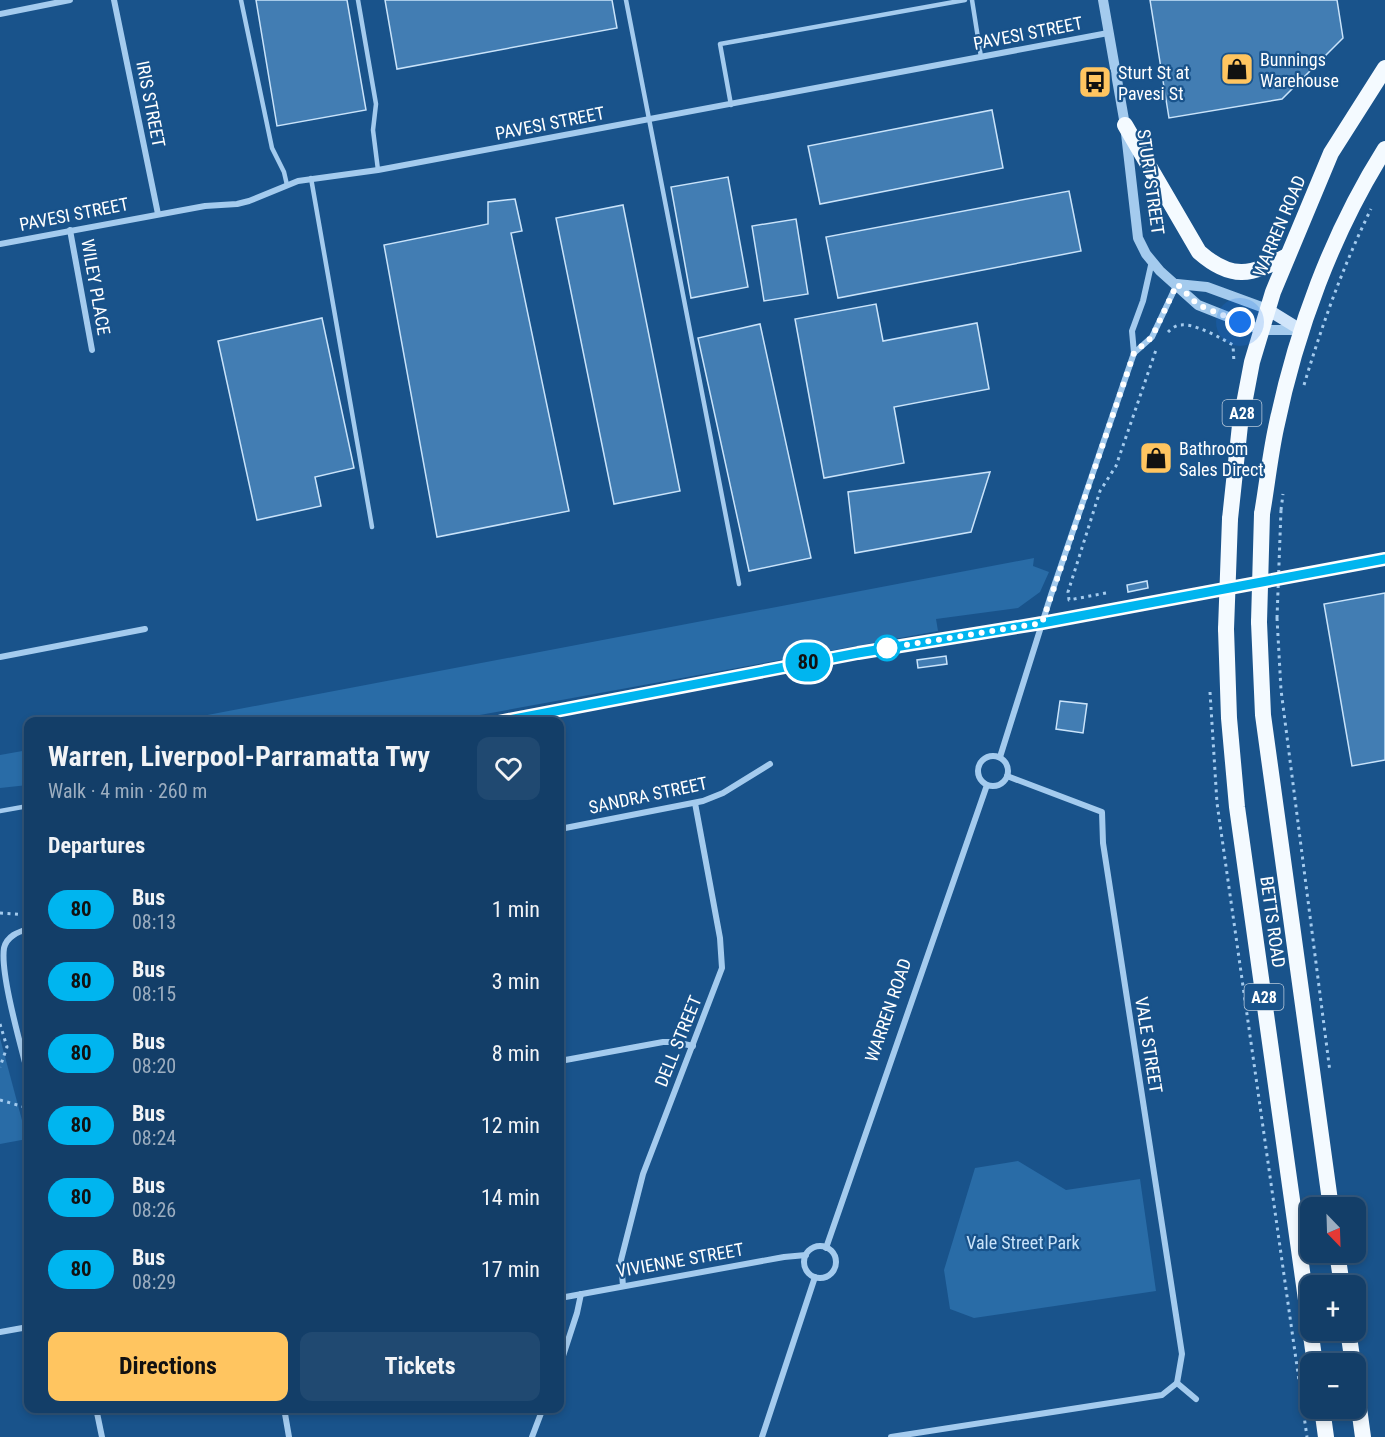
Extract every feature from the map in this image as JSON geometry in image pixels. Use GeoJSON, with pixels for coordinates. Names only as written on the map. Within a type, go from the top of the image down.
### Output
{"type":"FeatureCollection","features":[{"type":"Feature","properties":{"kind":"highway","name":"WARREN ROAD"},"geometry":{"type":"LineString","coordinates":[[1230,519],[1240,424],[1252,362],[1267,309],[1287,255],[1331,153],[1385,69]]}},
{"type":"Feature","properties":{"kind":"highway"},"geometry":{"type":"LineString","coordinates":[[1125,125],[1199,252],[1211,262],[1228,272],[1249,272],[1267,267],[1287,255]]}},
{"type":"Feature","properties":{"kind":"highway","name":"A28"},"geometry":{"type":"LineString","coordinates":[[1301,330],[1335,245],[1367,177],[1385,149]]}},
{"type":"Feature","properties":{"kind":"highway","name":"BETTS ROAD"},"geometry":{"type":"LineString","coordinates":[[1301,330],[1276,428],[1262,514],[1259,622],[1263,715],[1329,1197]]}},
{"type":"Feature","properties":{"kind":"highway","name":"BETTS ROAD"},"geometry":{"type":"LineString","coordinates":[[1230,519],[1226,629],[1229,718],[1237,807],[1313,1353]]}},
{"type":"Feature","properties":{"kind":"highway"},"geometry":{"type":"LineString","coordinates":[[1324,1419],[1326,1437]]}},
{"type":"Feature","properties":{"kind":"highway"},"geometry":{"type":"LineString","coordinates":[[1361,1419],[1363,1437]]}},
{"type":"Feature","properties":{"kind":"main road"},"geometry":{"type":"LineString","coordinates":[[1267,309],[1301,330]]}},
{"type":"Feature","properties":{"kind":"street"},"geometry":{"type":"LineString","coordinates":[[0,14],[70,0]]}},
{"type":"Feature","properties":{"kind":"street","name":"IRIS STREET"},"geometry":{"type":"LineString","coordinates":[[114,0],[158,214]]}},
{"type":"Feature","properties":{"kind":"street","name":"STURT STREET"},"geometry":{"type":"LineString","coordinates":[[1102,0],[1125,125],[1138,238],[1160,271],[1198,305],[1261,330],[1301,330]]}},
{"type":"Feature","properties":{"kind":"street","name":"PAVESI STREET"},"geometry":{"type":"LineString","coordinates":[[0,244],[205,206],[237,204],[287,184],[311,178],[378,170],[1108,33]]}},
{"type":"Feature","properties":{"kind":"street","name":"WILEY PLACE"},"geometry":{"type":"LineString","coordinates":[[70,230],[92,350]]}},
{"type":"Feature","properties":{"kind":"street"},"geometry":{"type":"LineString","coordinates":[[1000,757],[1042,623],[1134,353],[1132,331],[1143,301],[1152,261]]}},
{"type":"Feature","properties":{"kind":"street"},"geometry":{"type":"LineString","coordinates":[[1134,353],[1152,337],[1177,284],[1207,287],[1267,309]]}},
{"type":"Feature","properties":{"kind":"street"},"geometry":{"type":"LineString","coordinates":[[0,657],[146,629]]}},
{"type":"Feature","properties":{"kind":"street"},"geometry":{"type":"LineString","coordinates":[[989,757],[1000,757],[1005,763],[1007,776],[997,785],[987,785],[978,775],[978,766],[989,757]]}},
{"type":"Feature","properties":{"kind":"street","name":"SANDRA STREET"},"geometry":{"type":"LineString","coordinates":[[564,828],[695,803],[723,793],[770,765]]}},
{"type":"Feature","properties":{"kind":"street","name":"VALE STREET"},"geometry":{"type":"LineString","coordinates":[[1007,776],[1102,812],[1105,855],[1182,1354],[1177,1383]]}},
{"type":"Feature","properties":{"kind":"street","name":"WARREN ROAD"},"geometry":{"type":"LineString","coordinates":[[826,1248],[987,785]]}},
{"type":"Feature","properties":{"kind":"street","name":"DELL STREET"},"geometry":{"type":"LineString","coordinates":[[623,1286],[621,1260],[643,1174],[719,980],[723,957],[695,803]]}},
{"type":"Feature","properties":{"kind":"street"},"geometry":{"type":"LineString","coordinates":[[24,930],[10,938],[4,946],[3,967],[24,1057]]}},
{"type":"Feature","properties":{"kind":"street"},"geometry":{"type":"LineString","coordinates":[[564,1060],[663,1042],[693,1046]]}},
{"type":"Feature","properties":{"kind":"street"},"geometry":{"type":"LineString","coordinates":[[813,1248],[826,1248],[834,1256],[833,1271],[826,1276],[815,1277],[808,1273],[805,1266],[806,1255],[813,1248]]}},
{"type":"Feature","properties":{"kind":"street","name":"VIVIENNE STREET"},"geometry":{"type":"LineString","coordinates":[[564,1297],[784,1257],[806,1255]]}},
{"type":"Feature","properties":{"kind":"street"},"geometry":{"type":"LineString","coordinates":[[762,1437],[815,1277]]}},
{"type":"Feature","properties":{"kind":"street"},"geometry":{"type":"LineString","coordinates":[[564,1353],[577,1312],[580,1294]]}},
{"type":"Feature","properties":{"kind":"street"},"geometry":{"type":"LineString","coordinates":[[0,1332],[24,1328]]}},
{"type":"Feature","properties":{"kind":"street"},"geometry":{"type":"LineString","coordinates":[[891,1437],[1162,1395],[1177,1383],[1197,1399]]}},
{"type":"Feature","properties":{"kind":"street"},"geometry":{"type":"LineString","coordinates":[[97,1413],[102,1437]]}},
{"type":"Feature","properties":{"kind":"street"},"geometry":{"type":"LineString","coordinates":[[285,1413],[289,1437]]}},
{"type":"Feature","properties":{"kind":"street"},"geometry":{"type":"LineString","coordinates":[[532,1437],[541,1413]]}},
{"type":"Feature","properties":{"kind":"lane"},"geometry":{"type":"LineString","coordinates":[[241,0],[272,148],[284,172],[287,184]]}},
{"type":"Feature","properties":{"kind":"lane"},"geometry":{"type":"LineString","coordinates":[[358,0],[376,104],[373,130],[378,170]]}},
{"type":"Feature","properties":{"kind":"lane"},"geometry":{"type":"LineString","coordinates":[[626,0],[739,584]]}},
{"type":"Feature","properties":{"kind":"lane"},"geometry":{"type":"LineString","coordinates":[[731,105],[720,44],[965,0]]}},
{"type":"Feature","properties":{"kind":"lane"},"geometry":{"type":"LineString","coordinates":[[972,0],[981,57]]}},
{"type":"Feature","properties":{"kind":"lane"},"geometry":{"type":"LineString","coordinates":[[311,178],[372,527]]}},
{"type":"Feature","properties":{"kind":"lane"},"geometry":{"type":"LineString","coordinates":[[523,717],[858,653],[1042,623],[1385,560]]}},
{"type":"Feature","properties":{"kind":"lane"},"geometry":{"type":"LineString","coordinates":[[0,811],[24,807]]}},
{"type":"Feature","properties":{"kind":"path"},"geometry":{"type":"LineString","coordinates":[[1303,391],[1328,312],[1356,240],[1374,203]]}},
{"type":"Feature","properties":{"kind":"path"},"geometry":{"type":"LineString","coordinates":[[1163,336],[1174,327],[1189,326],[1233,345]]}},
{"type":"Feature","properties":{"kind":"path"},"geometry":{"type":"LineString","coordinates":[[1106,593],[1069,600],[1068,591],[1100,491],[1116,466],[1159,344]]}},
{"type":"Feature","properties":{"kind":"path"},"geometry":{"type":"LineString","coordinates":[[1284,488],[1281,510],[1277,618],[1283,701],[1331,1082]]}},
{"type":"Feature","properties":{"kind":"path"},"geometry":{"type":"LineString","coordinates":[[0,913],[24,915]]}},
{"type":"Feature","properties":{"kind":"path"},"geometry":{"type":"LineString","coordinates":[[0,1024],[7,1047],[0,1067]]}},
{"type":"Feature","properties":{"kind":"path"},"geometry":{"type":"LineString","coordinates":[[0,1100],[24,1107]]}},
{"type":"Feature","properties":{"kind":"green space"},"geometry":{"type":"Polygon","coordinates":[[[1034,558],[1033,566],[1049,572],[1040,592],[1018,608],[936,619],[938,631],[469,717],[197,717],[1034,558]]]}},
{"type":"Feature","properties":{"kind":"green space"},"geometry":{"type":"Polygon","coordinates":[[[24,751],[24,785],[0,788],[0,755],[24,751]]]}},
{"type":"Feature","properties":{"kind":"green space"},"geometry":{"type":"Polygon","coordinates":[[[0,1038],[24,1128],[24,1140],[0,1144],[0,1038]]]}},
{"type":"Feature","properties":{"kind":"green space","name":"Vale Street Park"},"geometry":{"type":"Polygon","coordinates":[[[1018,1161],[1066,1190],[1140,1179],[1156,1291],[974,1318],[950,1309],[944,1270],[975,1168],[1018,1161]]]}},
{"type":"Feature","properties":{"kind":"building"},"geometry":{"type":"Polygon","coordinates":[[[256,0],[347,0],[366,110],[277,126],[256,0]]]}},
{"type":"Feature","properties":{"kind":"building"},"geometry":{"type":"Polygon","coordinates":[[[385,0],[612,0],[617,28],[397,69],[385,0]]]}},
{"type":"Feature","properties":{"kind":"building","name":"Bunnings Warehouse"},"geometry":{"type":"Polygon","coordinates":[[[1150,0],[1337,0],[1343,38],[1282,99],[1169,118],[1150,0]]]}},
{"type":"Feature","properties":{"kind":"building"},"geometry":{"type":"Polygon","coordinates":[[[992,110],[1003,168],[820,204],[808,146],[992,110]]]}},
{"type":"Feature","properties":{"kind":"building"},"geometry":{"type":"Polygon","coordinates":[[[728,177],[748,287],[691,298],[671,187],[728,177]]]}},
{"type":"Feature","properties":{"kind":"building"},"geometry":{"type":"Polygon","coordinates":[[[1069,191],[1081,251],[838,298],[826,237],[1069,191]]]}},
{"type":"Feature","properties":{"kind":"building"},"geometry":{"type":"Polygon","coordinates":[[[515,199],[522,231],[511,233],[569,511],[437,537],[384,245],[488,224],[488,202],[515,199]]]}},
{"type":"Feature","properties":{"kind":"building"},"geometry":{"type":"Polygon","coordinates":[[[623,205],[680,491],[614,504],[556,218],[623,205]]]}},
{"type":"Feature","properties":{"kind":"building"},"geometry":{"type":"Polygon","coordinates":[[[796,219],[808,294],[764,301],[752,226],[796,219]]]}},
{"type":"Feature","properties":{"kind":"building"},"geometry":{"type":"Polygon","coordinates":[[[876,304],[883,341],[977,323],[989,389],[894,407],[904,463],[824,478],[795,319],[876,304]]]}},
{"type":"Feature","properties":{"kind":"building"},"geometry":{"type":"Polygon","coordinates":[[[322,318],[354,468],[315,477],[321,506],[257,520],[218,341],[322,318]]]}},
{"type":"Feature","properties":{"kind":"building"},"geometry":{"type":"Polygon","coordinates":[[[760,324],[811,558],[749,571],[698,338],[760,324]]]}},
{"type":"Feature","properties":{"kind":"building"},"geometry":{"type":"Polygon","coordinates":[[[990,472],[971,532],[855,553],[848,492],[990,472]]]}},
{"type":"Feature","properties":{"kind":"building"},"geometry":{"type":"Polygon","coordinates":[[[1147,581],[1148,588],[1128,592],[1127,585],[1147,581]]]}},
{"type":"Feature","properties":{"kind":"building"},"geometry":{"type":"Polygon","coordinates":[[[1385,593],[1385,760],[1352,766],[1324,604],[1385,593]]]}},
{"type":"Feature","properties":{"kind":"building"},"geometry":{"type":"Polygon","coordinates":[[[946,656],[947,664],[918,668],[917,660],[946,656]]]}},
{"type":"Feature","properties":{"kind":"building"},"geometry":{"type":"Polygon","coordinates":[[[1060,701],[1087,704],[1083,733],[1056,729],[1060,701]]]}},
{"type":"Feature","properties":{"kind":"bus line","name":"80"},"geometry":{"type":"LineString","coordinates":[[524,717],[858,653],[1042,623],[1385,559]]}},
{"type":"Feature","properties":{"kind":"place","name":"Bunnings Warehouse"},"geometry":{"type":"Point","coordinates":[1237,69]}},
{"type":"Feature","properties":{"kind":"place","name":"Sturt St at Pavesi St"},"geometry":{"type":"Point","coordinates":[1095,82]}},
{"type":"Feature","properties":{"kind":"place","name":"Bathroom Sales Direct"},"geometry":{"type":"Point","coordinates":[1156,458]}},
{"type":"Feature","properties":{"kind":"route"},"geometry":{"type":"LineString","coordinates":[[887,648],[881,649],[1042,623],[1134,353],[1152,337],[1177,284],[1198,305],[1240,322]]}}]}
